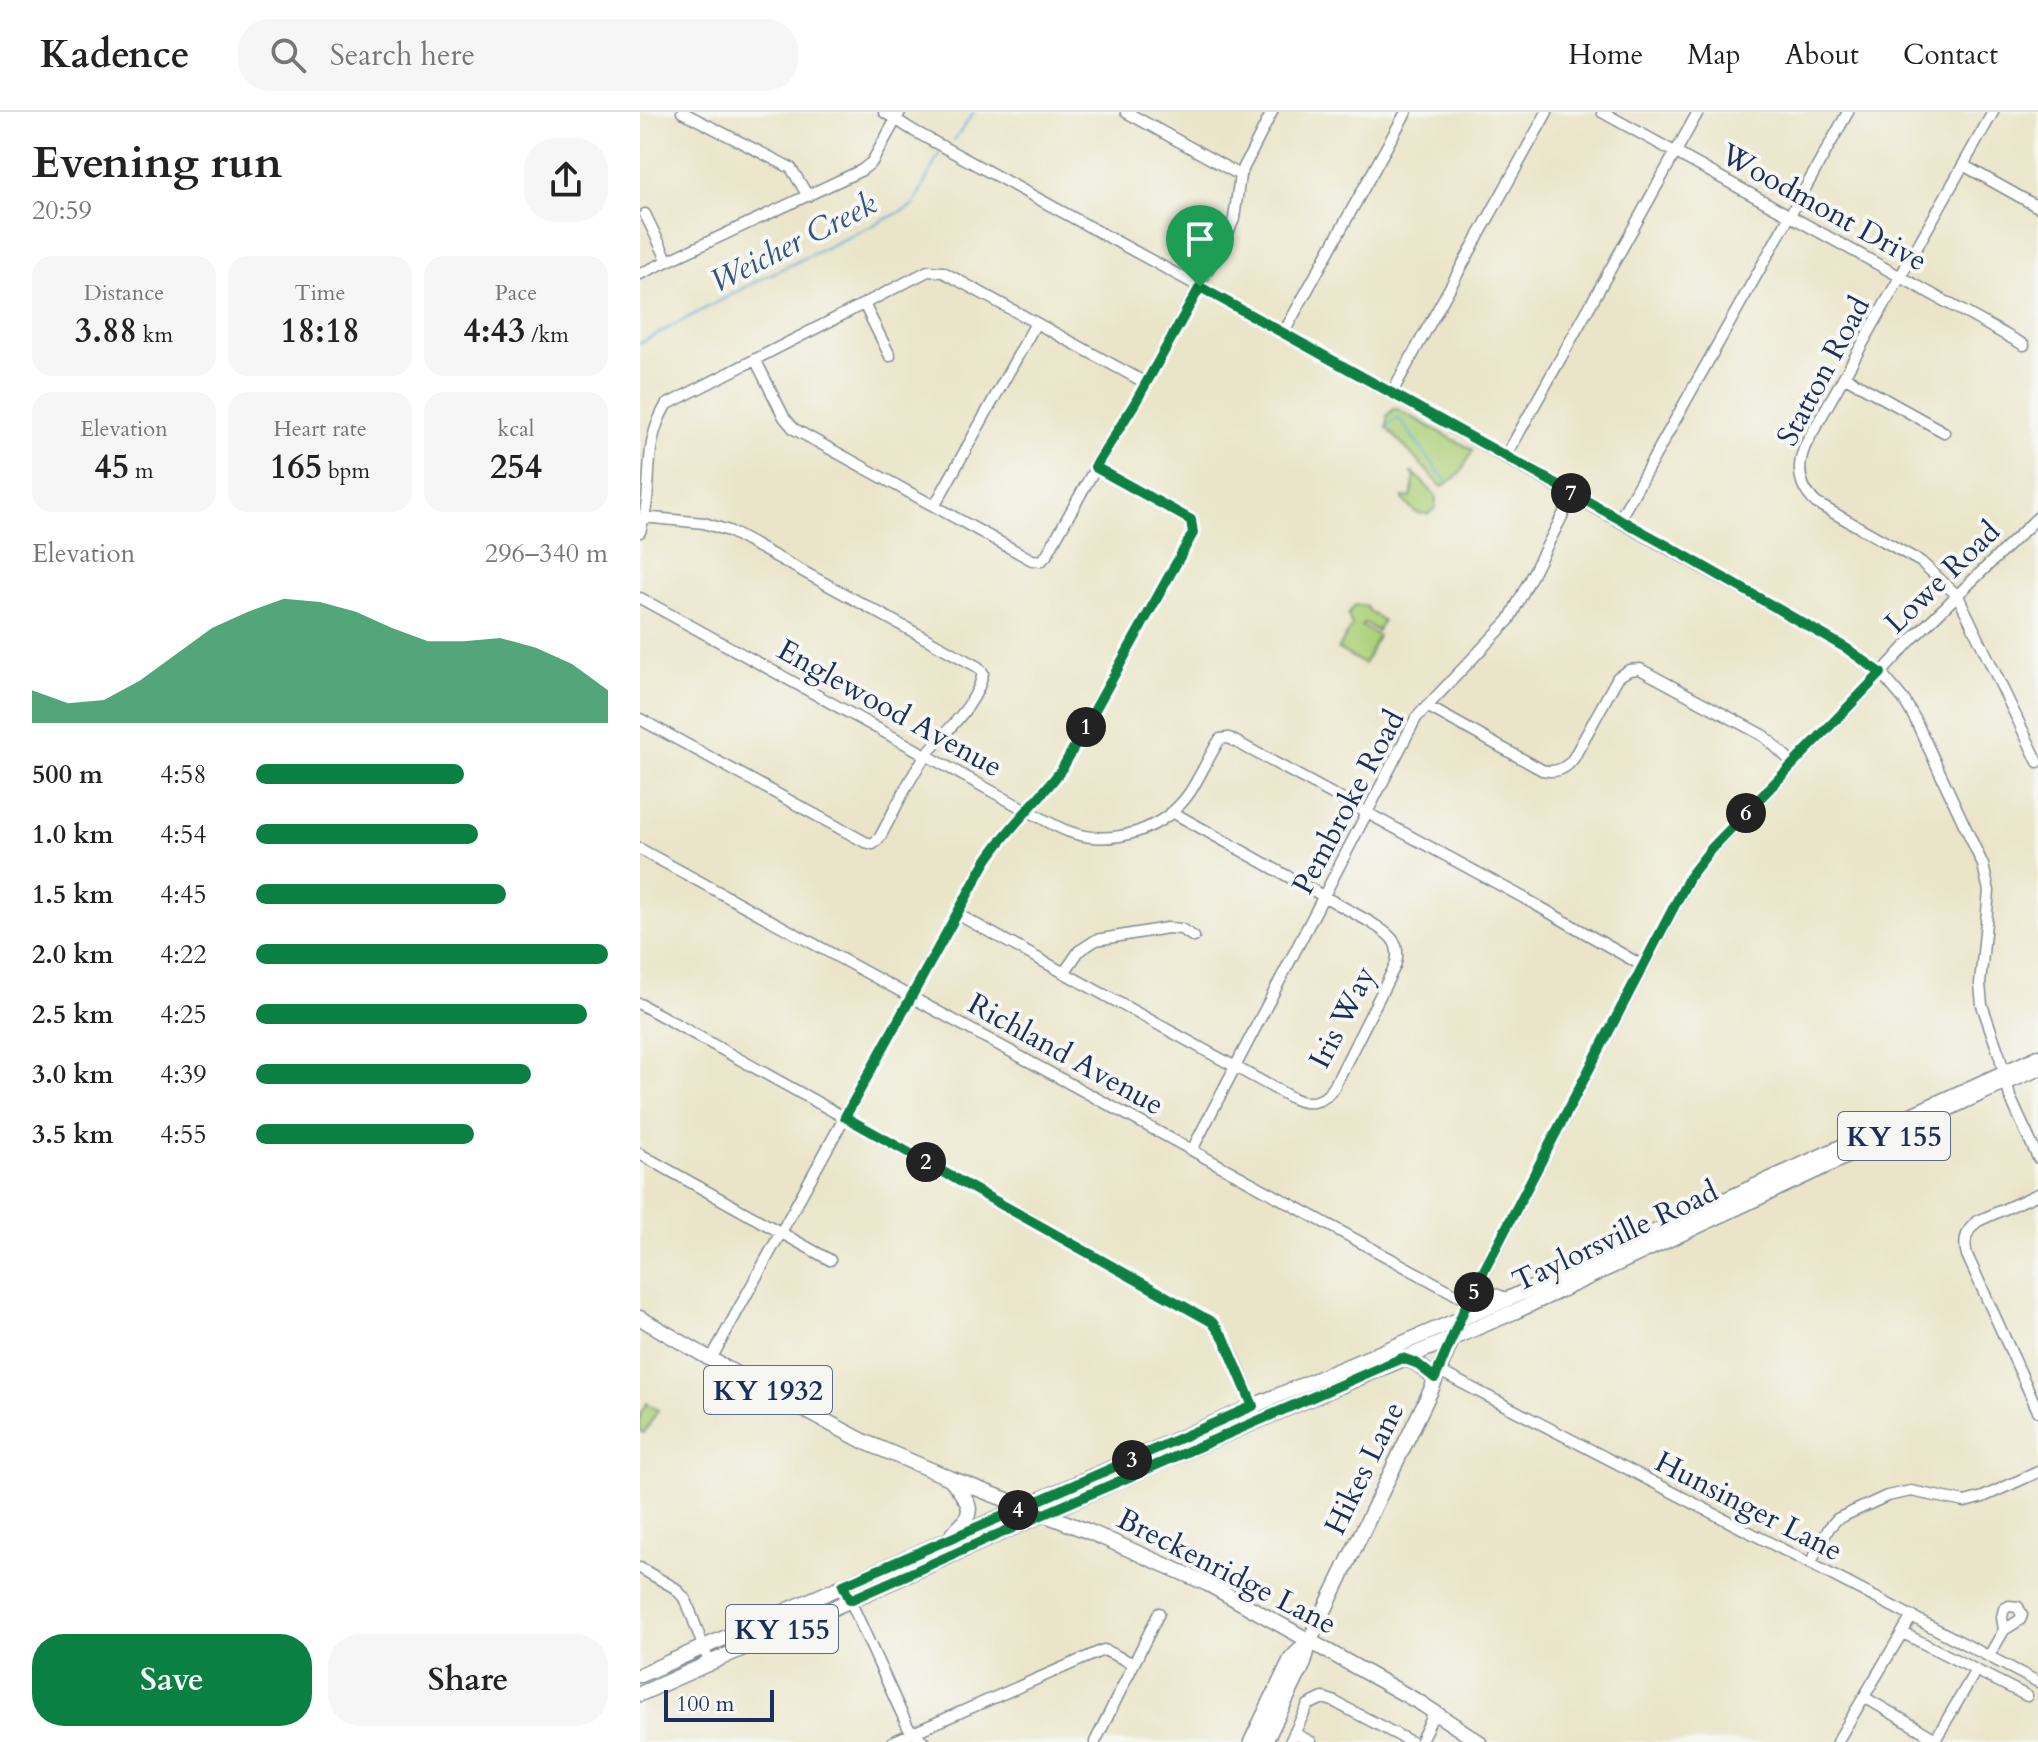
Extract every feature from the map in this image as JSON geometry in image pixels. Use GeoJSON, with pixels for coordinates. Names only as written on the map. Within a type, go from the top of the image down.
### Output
{"type":"FeatureCollection","features":[{"type":"Feature","properties":{"kind":"main road","name":"Taylorsville Road"},"geometry":{"type":"LineString","coordinates":[[640,1694],[1086,1495],[1514,1312],[2005,1077],[2038,1057]]}},
{"type":"Feature","properties":{"kind":"main road","name":"Taylorsville Road"},"geometry":{"type":"LineString","coordinates":[[640,1675],[1253,1406],[1508,1299],[2005,1077],[2038,1069]]}},
{"type":"Feature","properties":{"kind":"main road","name":"Hikes Lane"},"geometry":{"type":"LineString","coordinates":[[1265,1742],[1304,1663],[1310,1640],[1437,1375],[1461,1317]]}},
{"type":"Feature","properties":{"kind":"main road","name":"Breckenridge Lane"},"geometry":{"type":"LineString","coordinates":[[640,1318],[851,1435],[1208,1584],[1433,1711],[1479,1742]]}},
{"type":"Feature","properties":{"kind":"main road"},"geometry":{"type":"LineString","coordinates":[[1402,1358],[1437,1375]]}},
{"type":"Feature","properties":{"kind":"main road"},"geometry":{"type":"LineString","coordinates":[[941,1542],[969,1517],[967,1500],[950,1478]]}},
{"type":"Feature","properties":{"kind":"main road"},"geometry":{"type":"LineString","coordinates":[[1086,1495],[1080,1508],[1087,1531]]}},
{"type":"Feature","properties":{"kind":"main road","name":"Hikes Lane"},"geometry":{"type":"LineString","coordinates":[[1251,1742],[1291,1659],[1310,1640]]}},
{"type":"Feature","properties":{"kind":"street"},"geometry":{"type":"LineString","coordinates":[[682,112],[791,168],[808,196]]}},
{"type":"Feature","properties":{"kind":"street"},"geometry":{"type":"LineString","coordinates":[[884,112],[898,116],[1619,520],[1846,648],[1881,673],[1904,700],[1915,719],[1983,865],[1989,891],[1980,984],[1982,1005],[2010,1097],[2038,1158]]}},
{"type":"Feature","properties":{"kind":"street"},"geometry":{"type":"LineString","coordinates":[[1126,112],[1240,175]]}},
{"type":"Feature","properties":{"kind":"street"},"geometry":{"type":"LineString","coordinates":[[755,359],[784,417],[794,429],[1032,560],[1041,561],[1146,383],[1231,227],[1240,175],[1272,112]]}},
{"type":"Feature","properties":{"kind":"street"},"geometry":{"type":"LineString","coordinates":[[1283,334],[1406,112]]}},
{"type":"Feature","properties":{"kind":"street"},"geometry":{"type":"LineString","coordinates":[[1391,394],[1547,112]]}},
{"type":"Feature","properties":{"kind":"street","name":"Woodmont Drive"},"geometry":{"type":"LineString","coordinates":[[1602,112],[2024,345]]}},
{"type":"Feature","properties":{"kind":"street"},"geometry":{"type":"LineString","coordinates":[[1505,458],[1698,112]]}},
{"type":"Feature","properties":{"kind":"street"},"geometry":{"type":"LineString","coordinates":[[1619,520],[1848,112]]}},
{"type":"Feature","properties":{"kind":"street","name":"Statton Road"},"geometry":{"type":"LineString","coordinates":[[1958,596],[1921,562],[1816,503],[1803,487],[1799,468],[1802,453],[1993,112]]}},
{"type":"Feature","properties":{"kind":"street"},"geometry":{"type":"LineString","coordinates":[[640,274],[869,165],[898,116]]}},
{"type":"Feature","properties":{"kind":"street"},"geometry":{"type":"LineString","coordinates":[[1963,165],[2038,207]]}},
{"type":"Feature","properties":{"kind":"street"},"geometry":{"type":"LineString","coordinates":[[645,214],[668,261]]}},
{"type":"Feature","properties":{"kind":"street"},"geometry":{"type":"LineString","coordinates":[[640,532],[643,517],[643,442],[652,421],[673,401],[928,271],[937,270],[1146,383]]}},
{"type":"Feature","properties":{"kind":"street"},"geometry":{"type":"LineString","coordinates":[[864,304],[890,356]]}},
{"type":"Feature","properties":{"kind":"street"},"geometry":{"type":"LineString","coordinates":[[935,505],[1036,323]]}},
{"type":"Feature","properties":{"kind":"street"},"geometry":{"type":"LineString","coordinates":[[1845,377],[1944,432]]}},
{"type":"Feature","properties":{"kind":"street"},"geometry":{"type":"LineString","coordinates":[[711,1359],[994,848],[1062,769],[1193,533],[1192,522],[1095,467]]}},
{"type":"Feature","properties":{"kind":"street","name":"Pembroke Road"},"geometry":{"type":"LineString","coordinates":[[1192,1150],[1416,718],[1509,620],[1573,495]]}},
{"type":"Feature","properties":{"kind":"street"},"geometry":{"type":"LineString","coordinates":[[640,719],[873,844],[927,755],[962,713],[982,679],[981,670],[729,531],[704,523],[643,517]]}},
{"type":"Feature","properties":{"kind":"street","name":"Lowe Road"},"geometry":{"type":"LineString","coordinates":[[1461,1317],[1697,865],[1912,639],[2038,517]]}},
{"type":"Feature","properties":{"kind":"street"},"geometry":{"type":"LineString","coordinates":[[1958,596],[2038,762]]}},
{"type":"Feature","properties":{"kind":"street","name":"Englewood Avenue"},"geometry":{"type":"LineString","coordinates":[[640,598],[1065,830],[1104,838],[1138,832],[1172,812],[1191,791],[1222,737],[1367,813]]}},
{"type":"Feature","properties":{"kind":"street"},"geometry":{"type":"LineString","coordinates":[[1427,706],[1542,770],[1557,771],[1567,767],[1573,759],[1618,677],[1629,670],[1640,669],[1754,730],[1794,764]]}},
{"type":"Feature","properties":{"kind":"street","name":"Iris Way"},"geometry":{"type":"LineString","coordinates":[[957,914],[1237,1068],[1306,1103],[1322,1100],[1334,1087],[1395,966],[1397,944],[1388,933],[1172,812]]}},
{"type":"Feature","properties":{"kind":"street"},"geometry":{"type":"LineString","coordinates":[[1367,813],[1643,966]]}},
{"type":"Feature","properties":{"kind":"street","name":"Richland Avenue"},"geometry":{"type":"LineString","coordinates":[[640,849],[1468,1301]]}},
{"type":"Feature","properties":{"kind":"street"},"geometry":{"type":"LineString","coordinates":[[1064,973],[1079,951],[1096,940],[1167,928],[1181,929],[1194,937]]}},
{"type":"Feature","properties":{"kind":"street"},"geometry":{"type":"LineString","coordinates":[[640,1004],[1212,1322],[1224,1338],[1253,1406]]}},
{"type":"Feature","properties":{"kind":"street"},"geometry":{"type":"LineString","coordinates":[[640,1154],[830,1260]]}},
{"type":"Feature","properties":{"kind":"street"},"geometry":{"type":"LineString","coordinates":[[2038,1194],[1978,1221],[1970,1227],[1965,1241],[1974,1271],[2038,1411]]}},
{"type":"Feature","properties":{"kind":"street"},"geometry":{"type":"LineString","coordinates":[[1483,1274],[1488,1291],[1508,1299]]}},
{"type":"Feature","properties":{"kind":"street","name":"Hunsinger Lane"},"geometry":{"type":"LineString","coordinates":[[1437,1375],[2038,1682]]}},
{"type":"Feature","properties":{"kind":"street"},"geometry":{"type":"LineString","coordinates":[[1810,1564],[1837,1519],[1887,1496],[1911,1491],[1957,1502],[1976,1500],[2038,1472]]}},
{"type":"Feature","properties":{"kind":"street"},"geometry":{"type":"LineString","coordinates":[[640,1568],[675,1588],[686,1600],[709,1662]]}},
{"type":"Feature","properties":{"kind":"street"},"geometry":{"type":"LineString","coordinates":[[843,1585],[900,1710],[912,1732],[924,1742]]}},
{"type":"Feature","properties":{"kind":"street"},"geometry":{"type":"LineString","coordinates":[[1095,1742],[1159,1613]]}},
{"type":"Feature","properties":{"kind":"street"},"geometry":{"type":"LineString","coordinates":[[1837,1742],[1912,1616]]}},
{"type":"Feature","properties":{"kind":"street"},"geometry":{"type":"LineString","coordinates":[[1989,1656],[2004,1630]]}},
{"type":"Feature","properties":{"kind":"street"},"geometry":{"type":"LineString","coordinates":[[1903,1633],[2027,1696]]}},
{"type":"Feature","properties":{"kind":"street"},"geometry":{"type":"LineString","coordinates":[[892,1742],[1104,1650],[1134,1664]]}},
{"type":"Feature","properties":{"kind":"street"},"geometry":{"type":"LineString","coordinates":[[1864,1697],[1935,1740],[1976,1670]]}},
{"type":"Feature","properties":{"kind":"street"},"geometry":{"type":"LineString","coordinates":[[1311,1742],[1292,1738],[1308,1705],[1323,1698],[1411,1742]]}},
{"type":"Feature","properties":{"kind":"street"},"geometry":{"type":"LineString","coordinates":[[1420,1742],[1433,1711]]}},
{"type":"Feature","properties":{"kind":"green space"},"geometry":{"type":"Polygon","coordinates":[[[1397,409],[1473,450],[1460,474],[1442,487],[1387,428],[1387,416],[1397,409]]]}},
{"type":"Feature","properties":{"kind":"green space"},"geometry":{"type":"Polygon","coordinates":[[[1413,472],[1436,496],[1435,508],[1428,514],[1416,513],[1403,500],[1403,497],[1411,498],[1413,472]]]}},
{"type":"Feature","properties":{"kind":"green space"},"geometry":{"type":"Polygon","coordinates":[[[1355,605],[1366,606],[1383,621],[1377,631],[1365,623],[1362,626],[1378,636],[1364,664],[1338,649],[1352,626],[1348,615],[1355,605]]]}},
{"type":"Feature","properties":{"kind":"green space"},"geometry":{"type":"Polygon","coordinates":[[[647,1403],[658,1410],[644,1433],[640,1431],[640,1414],[647,1403]]]}},
{"type":"Feature","properties":{"kind":"waterway","name":"Weicher Creek"},"geometry":{"type":"LineString","coordinates":[[954,140],[974,112]]}},
{"type":"Feature","properties":{"kind":"waterway","name":"Weicher Creek"},"geometry":{"type":"LineString","coordinates":[[640,343],[765,277],[913,206],[939,154]]}},
{"type":"Feature","properties":{"kind":"waterway"},"geometry":{"type":"LineString","coordinates":[[1398,417],[1447,483]]}},
{"type":"Feature","properties":{"kind":"waterway"},"geometry":{"type":"LineString","coordinates":[[1388,425],[1397,419]]}},
{"type":"Feature","properties":{"kind":"route"},"geometry":{"type":"LineString","coordinates":[[1200,287],[1095,467],[1191,520],[1193,533],[1062,769],[1046,791],[1005,832],[985,863],[845,1117],[1212,1322],[1224,1338],[1253,1406],[1026,1506],[1044,1514],[850,1600],[843,1585],[906,1557],[1026,1506],[1044,1514],[1402,1358],[1416,1363],[1435,1378],[1466,1305],[1690,876],[1711,849],[1881,673],[1846,648],[1668,546],[1200,287]]}}]}
